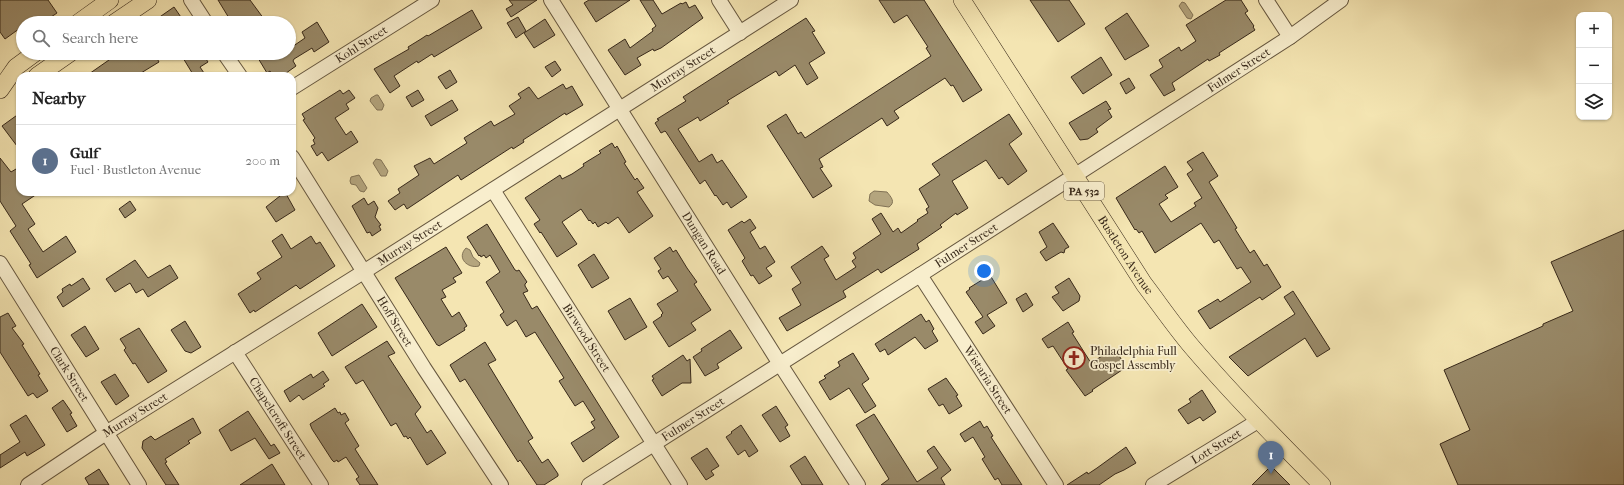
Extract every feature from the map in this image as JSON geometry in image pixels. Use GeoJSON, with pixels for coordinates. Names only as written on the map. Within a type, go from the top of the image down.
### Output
{"type":"FeatureCollection","features":[{"type":"Feature","properties":{"kind":"main road"},"geometry":{"type":"LineString","coordinates":[[88,16],[110,0]]}},
{"type":"Feature","properties":{"kind":"main road"},"geometry":{"type":"LineString","coordinates":[[124,16],[148,0]]}},
{"type":"Feature","properties":{"kind":"main road","name":"Bustleton Avenue"},"geometry":{"type":"LineString","coordinates":[[962,0],[1144,284],[1169,318],[1192,347],[1258,421],[1322,485]]}},
{"type":"Feature","properties":{"kind":"main road"},"geometry":{"type":"LineString","coordinates":[[0,91],[16,67],[26,60]]}},
{"type":"Feature","properties":{"kind":"main road"},"geometry":{"type":"LineString","coordinates":[[43,72],[60,60]]}},
{"type":"Feature","properties":{"kind":"main road"},"geometry":{"type":"LineString","coordinates":[[0,91],[16,86]]}},
{"type":"Feature","properties":{"kind":"street"},"geometry":{"type":"LineString","coordinates":[[191,0],[201,16]]}},
{"type":"Feature","properties":{"kind":"street","name":"Kohl Street"},"geometry":{"type":"LineString","coordinates":[[296,85],[432,0]]}},
{"type":"Feature","properties":{"kind":"street","name":"Dungan Road"},"geometry":{"type":"LineString","coordinates":[[551,0],[858,485]]}},
{"type":"Feature","properties":{"kind":"street"},"geometry":{"type":"LineString","coordinates":[[718,0],[740,33]]}},
{"type":"Feature","properties":{"kind":"street","name":"Murray Street"},"geometry":{"type":"LineString","coordinates":[[28,485],[106,433],[365,271],[791,0]]}},
{"type":"Feature","properties":{"kind":"street"},"geometry":{"type":"LineString","coordinates":[[1266,0],[1290,37]]}},
{"type":"Feature","properties":{"kind":"street","name":"Fulmer Street"},"geometry":{"type":"LineString","coordinates":[[588,485],[920,275],[1290,37],[1342,0]]}},
{"type":"Feature","properties":{"kind":"street"},"geometry":{"type":"LineString","coordinates":[[229,60],[237,72]]}},
{"type":"Feature","properties":{"kind":"street","name":"Hoff Street"},"geometry":{"type":"LineString","coordinates":[[296,163],[365,271],[424,368],[500,485]]}},
{"type":"Feature","properties":{"kind":"street","name":"Birwood Street"},"geometry":{"type":"LineString","coordinates":[[493,190],[680,485]]}},
{"type":"Feature","properties":{"kind":"street","name":"Clark Street"},"geometry":{"type":"LineString","coordinates":[[0,263],[139,485]]}},
{"type":"Feature","properties":{"kind":"street","name":"Wistaria Street"},"geometry":{"type":"LineString","coordinates":[[920,275],[1056,485]]}},
{"type":"Feature","properties":{"kind":"street","name":"Chapelcroft Street"},"geometry":{"type":"LineString","coordinates":[[235,352],[320,485]]}},
{"type":"Feature","properties":{"kind":"street","name":"Lott Street"},"geometry":{"type":"LineString","coordinates":[[1154,485],[1258,421]]}},
{"type":"Feature","properties":{"kind":"shaded area"},"geometry":{"type":"Polygon","coordinates":[[[1182,2],[1185,3],[1193,15],[1191,19],[1187,18],[1179,6],[1182,2]]]}},
{"type":"Feature","properties":{"kind":"shaded area"},"geometry":{"type":"Polygon","coordinates":[[[378,95],[384,105],[382,110],[377,110],[370,101],[371,98],[378,95]]]}},
{"type":"Feature","properties":{"kind":"shaded area"},"geometry":{"type":"Polygon","coordinates":[[[376,159],[381,160],[388,171],[386,176],[381,176],[373,163],[376,159]]]}},
{"type":"Feature","properties":{"kind":"shaded area"},"geometry":{"type":"Polygon","coordinates":[[[359,175],[367,188],[364,192],[360,191],[356,185],[351,184],[350,181],[351,177],[359,175]]]}},
{"type":"Feature","properties":{"kind":"shaded area"},"geometry":{"type":"Polygon","coordinates":[[[874,191],[887,192],[892,200],[891,205],[889,207],[875,205],[869,201],[870,194],[874,191]]]}},
{"type":"Feature","properties":{"kind":"shaded area"},"geometry":{"type":"Polygon","coordinates":[[[466,248],[470,250],[473,257],[480,263],[479,266],[471,266],[465,262],[462,255],[466,248]]]}},
{"type":"Feature","properties":{"kind":"building"},"geometry":{"type":"Polygon","coordinates":[[[0,0],[48,0],[57,13],[52,16],[16,16],[16,31],[5,39],[0,32],[0,0]]]}},
{"type":"Feature","properties":{"kind":"building"},"geometry":{"type":"Polygon","coordinates":[[[218,0],[250,0],[262,16],[228,16],[218,0]]]}},
{"type":"Feature","properties":{"kind":"building"},"geometry":{"type":"Polygon","coordinates":[[[509,0],[537,0],[511,17],[506,9],[513,5],[509,0]]]}},
{"type":"Feature","properties":{"kind":"building"},"geometry":{"type":"Polygon","coordinates":[[[589,0],[630,0],[596,22],[584,3],[589,0]]]}},
{"type":"Feature","properties":{"kind":"building"},"geometry":{"type":"Polygon","coordinates":[[[640,0],[653,0],[662,14],[681,3],[686,2],[689,8],[695,5],[703,18],[661,48],[654,51],[653,49],[637,58],[641,65],[625,75],[608,50],[625,39],[630,48],[653,31],[652,29],[656,26],[640,0]]]}},
{"type":"Feature","properties":{"kind":"building"},"geometry":{"type":"Polygon","coordinates":[[[879,0],[924,0],[982,90],[963,102],[953,85],[951,86],[945,78],[894,111],[899,118],[887,126],[882,118],[819,159],[823,167],[820,168],[832,186],[813,198],[767,126],[786,114],[798,134],[801,132],[805,138],[931,56],[926,48],[928,47],[907,15],[894,23],[879,0]]]}},
{"type":"Feature","properties":{"kind":"building"},"geometry":{"type":"Polygon","coordinates":[[[1030,0],[1069,0],[1085,24],[1058,42],[1030,0]]]}},
{"type":"Feature","properties":{"kind":"building"},"geometry":{"type":"Polygon","coordinates":[[[1226,0],[1241,0],[1248,11],[1245,13],[1255,30],[1219,53],[1220,55],[1209,61],[1208,59],[1172,83],[1175,90],[1164,96],[1150,75],[1163,67],[1159,60],[1179,47],[1181,51],[1196,41],[1186,25],[1226,0]]]}},
{"type":"Feature","properties":{"kind":"building"},"geometry":{"type":"Polygon","coordinates":[[[174,7],[180,16],[161,16],[174,7]]]}},
{"type":"Feature","properties":{"kind":"building"},"geometry":{"type":"Polygon","coordinates":[[[472,10],[482,28],[434,57],[432,54],[418,63],[417,61],[394,76],[400,86],[390,93],[374,69],[409,49],[408,47],[427,35],[428,36],[472,10]]]}},
{"type":"Feature","properties":{"kind":"building"},"geometry":{"type":"Polygon","coordinates":[[[1127,13],[1149,46],[1125,60],[1105,28],[1127,13]]]}},
{"type":"Feature","properties":{"kind":"building"},"geometry":{"type":"Polygon","coordinates":[[[518,17],[526,31],[516,38],[507,23],[518,17]]]}},
{"type":"Feature","properties":{"kind":"building"},"geometry":{"type":"Polygon","coordinates":[[[806,18],[815,31],[812,32],[825,53],[809,63],[818,78],[807,85],[795,65],[779,76],[776,71],[727,101],[729,103],[700,121],[698,117],[678,129],[699,162],[712,154],[717,163],[722,160],[747,197],[731,208],[727,202],[723,205],[716,195],[715,196],[705,180],[700,184],[666,132],[661,133],[655,123],[659,120],[657,119],[686,101],[683,97],[806,18]]]}},
{"type":"Feature","properties":{"kind":"building"},"geometry":{"type":"Polygon","coordinates":[[[545,19],[555,35],[534,48],[524,33],[545,19]]]}},
{"type":"Feature","properties":{"kind":"building"},"geometry":{"type":"Polygon","coordinates":[[[317,22],[329,42],[314,52],[312,48],[296,58],[296,44],[305,38],[302,32],[317,22]]]}},
{"type":"Feature","properties":{"kind":"building"},"geometry":{"type":"Polygon","coordinates":[[[1101,57],[1112,75],[1083,94],[1071,77],[1101,57]]]}},
{"type":"Feature","properties":{"kind":"building"},"geometry":{"type":"Polygon","coordinates":[[[109,60],[158,60],[159,62],[143,72],[92,72],[109,60]]]}},
{"type":"Feature","properties":{"kind":"building"},"geometry":{"type":"Polygon","coordinates":[[[184,60],[207,60],[208,62],[200,67],[203,72],[192,72],[184,60]]]}},
{"type":"Feature","properties":{"kind":"building"},"geometry":{"type":"Polygon","coordinates":[[[259,60],[294,60],[296,66],[288,72],[266,72],[259,60]]]}},
{"type":"Feature","properties":{"kind":"building"},"geometry":{"type":"Polygon","coordinates":[[[555,61],[561,70],[552,77],[545,67],[555,61]]]}},
{"type":"Feature","properties":{"kind":"building"},"geometry":{"type":"Polygon","coordinates":[[[450,70],[457,82],[446,89],[438,77],[450,70]]]}},
{"type":"Feature","properties":{"kind":"building"},"geometry":{"type":"Polygon","coordinates":[[[1129,78],[1135,88],[1126,94],[1120,83],[1129,78]]]}},
{"type":"Feature","properties":{"kind":"building"},"geometry":{"type":"Polygon","coordinates":[[[563,84],[566,89],[572,86],[583,105],[566,115],[565,113],[523,140],[524,142],[513,149],[512,147],[461,180],[458,175],[407,209],[404,204],[395,210],[388,201],[400,193],[398,189],[419,175],[414,166],[430,158],[434,164],[467,143],[464,138],[491,121],[494,126],[515,114],[509,106],[521,98],[518,94],[529,87],[538,99],[563,84]]]}},
{"type":"Feature","properties":{"kind":"building"},"geometry":{"type":"Polygon","coordinates":[[[340,90],[343,94],[349,90],[355,98],[346,104],[349,109],[335,118],[346,135],[351,131],[358,142],[328,161],[322,152],[317,156],[311,146],[315,144],[313,140],[315,138],[303,120],[305,119],[302,114],[340,90]]]}},
{"type":"Feature","properties":{"kind":"building"},"geometry":{"type":"Polygon","coordinates":[[[418,90],[424,100],[412,107],[406,97],[418,90]]]}},
{"type":"Feature","properties":{"kind":"building"},"geometry":{"type":"Polygon","coordinates":[[[452,100],[458,110],[431,126],[425,116],[452,100]]]}},
{"type":"Feature","properties":{"kind":"building"},"geometry":{"type":"Polygon","coordinates":[[[1106,101],[1111,109],[1108,110],[1112,117],[1096,129],[1098,132],[1088,139],[1080,140],[1069,123],[1106,101]]]}},
{"type":"Feature","properties":{"kind":"building"},"geometry":{"type":"Polygon","coordinates":[[[1009,114],[1022,134],[1009,144],[1027,171],[1008,185],[1002,177],[999,179],[986,160],[952,181],[968,208],[957,215],[956,213],[940,225],[942,227],[917,244],[919,249],[881,273],[878,269],[843,291],[846,297],[787,331],[779,318],[801,305],[792,289],[801,283],[791,267],[822,246],[829,256],[824,259],[836,280],[856,267],[852,261],[856,258],[853,253],[881,234],[872,219],[881,213],[893,232],[898,228],[901,233],[918,221],[917,220],[928,213],[926,209],[929,207],[919,189],[940,175],[932,164],[1009,114]]]}},
{"type":"Feature","properties":{"kind":"building"},"geometry":{"type":"Polygon","coordinates":[[[16,116],[16,145],[2,126],[16,116]]]}},
{"type":"Feature","properties":{"kind":"building"},"geometry":{"type":"Polygon","coordinates":[[[612,143],[615,148],[617,146],[626,162],[624,163],[635,180],[637,178],[644,188],[637,192],[653,216],[629,233],[618,217],[608,224],[606,222],[598,227],[595,222],[593,224],[590,220],[589,221],[581,209],[562,222],[577,244],[557,257],[534,224],[540,220],[525,198],[560,175],[562,179],[572,174],[584,166],[583,164],[601,153],[599,151],[612,143]]]}},
{"type":"Feature","properties":{"kind":"building"},"geometry":{"type":"Polygon","coordinates":[[[1203,152],[1218,176],[1209,182],[1237,228],[1235,229],[1250,253],[1254,250],[1264,266],[1267,264],[1281,287],[1262,300],[1260,297],[1210,329],[1198,311],[1218,299],[1220,302],[1251,282],[1241,267],[1237,269],[1219,240],[1214,243],[1201,223],[1155,253],[1142,231],[1139,233],[1136,229],[1135,230],[1116,198],[1165,166],[1178,187],[1165,195],[1168,198],[1159,204],[1171,222],[1196,206],[1194,203],[1202,198],[1187,174],[1193,170],[1187,162],[1203,152]]]}},
{"type":"Feature","properties":{"kind":"building"},"geometry":{"type":"Polygon","coordinates":[[[0,158],[11,172],[16,169],[16,196],[34,196],[22,204],[35,224],[28,229],[43,252],[66,236],[76,252],[37,278],[29,265],[31,264],[10,231],[16,226],[0,201],[0,158]]]}},
{"type":"Feature","properties":{"kind":"building"},"geometry":{"type":"Polygon","coordinates":[[[280,196],[287,196],[295,210],[276,222],[266,207],[280,196]]]}},
{"type":"Feature","properties":{"kind":"building"},"geometry":{"type":"Polygon","coordinates":[[[364,198],[368,205],[374,201],[378,208],[375,217],[381,225],[379,226],[381,230],[372,236],[370,232],[367,233],[352,206],[364,198]]]}},
{"type":"Feature","properties":{"kind":"building"},"geometry":{"type":"Polygon","coordinates":[[[130,201],[136,210],[125,218],[119,209],[130,201]]]}},
{"type":"Feature","properties":{"kind":"building"},"geometry":{"type":"Polygon","coordinates":[[[750,219],[756,228],[750,232],[760,249],[765,246],[775,262],[766,268],[772,276],[759,284],[753,275],[751,276],[742,261],[745,258],[728,230],[742,221],[744,223],[750,219]]]}},
{"type":"Feature","properties":{"kind":"building"},"geometry":{"type":"Polygon","coordinates":[[[1053,223],[1069,247],[1065,249],[1064,253],[1061,252],[1046,261],[1040,252],[1047,247],[1039,232],[1053,223]]]}},
{"type":"Feature","properties":{"kind":"building"},"geometry":{"type":"Polygon","coordinates":[[[487,224],[515,270],[519,270],[527,282],[525,286],[528,291],[523,293],[532,309],[537,306],[619,437],[583,462],[571,443],[595,428],[591,422],[595,420],[583,401],[575,406],[559,381],[564,378],[535,332],[526,337],[516,320],[507,326],[500,315],[504,312],[486,282],[500,272],[490,255],[486,258],[484,255],[481,257],[480,255],[479,256],[467,237],[487,224]]]}},
{"type":"Feature","properties":{"kind":"building"},"geometry":{"type":"Polygon","coordinates":[[[1624,230],[1624,485],[1458,485],[1440,444],[1470,430],[1444,370],[1573,311],[1551,262],[1624,230]]]}},
{"type":"Feature","properties":{"kind":"building"},"geometry":{"type":"Polygon","coordinates":[[[282,234],[291,249],[311,236],[316,244],[320,242],[335,266],[300,289],[296,285],[255,312],[254,310],[250,313],[238,294],[261,279],[257,273],[282,257],[272,241],[282,234]]]}},
{"type":"Feature","properties":{"kind":"building"},"geometry":{"type":"Polygon","coordinates":[[[446,247],[462,273],[453,278],[456,282],[442,290],[446,297],[441,299],[452,317],[459,312],[467,326],[464,328],[465,330],[439,346],[395,278],[446,247]]]}},
{"type":"Feature","properties":{"kind":"building"},"geometry":{"type":"Polygon","coordinates":[[[670,247],[673,252],[676,250],[697,282],[694,284],[711,310],[691,323],[696,330],[669,347],[653,322],[662,316],[661,315],[663,313],[657,304],[678,291],[668,276],[663,279],[658,271],[661,269],[654,258],[670,247]]]}},
{"type":"Feature","properties":{"kind":"building"},"geometry":{"type":"Polygon","coordinates":[[[594,254],[609,278],[592,288],[578,265],[594,254]]]}},
{"type":"Feature","properties":{"kind":"building"},"geometry":{"type":"Polygon","coordinates":[[[135,260],[148,278],[170,265],[178,278],[148,297],[143,289],[136,293],[130,283],[115,292],[106,279],[135,260]]]}},
{"type":"Feature","properties":{"kind":"building"},"geometry":{"type":"Polygon","coordinates":[[[990,275],[1007,303],[987,315],[995,326],[983,334],[975,322],[983,317],[966,292],[970,289],[969,288],[990,275]]]}},
{"type":"Feature","properties":{"kind":"building"},"geometry":{"type":"Polygon","coordinates":[[[83,278],[90,289],[63,307],[57,297],[63,292],[62,289],[70,284],[71,286],[83,278]]]}},
{"type":"Feature","properties":{"kind":"building"},"geometry":{"type":"Polygon","coordinates":[[[1069,278],[1080,296],[1079,301],[1063,311],[1052,297],[1059,293],[1055,287],[1069,278]]]}},
{"type":"Feature","properties":{"kind":"building"},"geometry":{"type":"Polygon","coordinates":[[[1293,291],[1330,349],[1317,357],[1305,338],[1248,376],[1229,357],[1295,314],[1284,297],[1293,291]]]}},
{"type":"Feature","properties":{"kind":"building"},"geometry":{"type":"Polygon","coordinates":[[[1026,293],[1033,305],[1023,312],[1016,299],[1026,293]]]}},
{"type":"Feature","properties":{"kind":"building"},"geometry":{"type":"Polygon","coordinates":[[[630,298],[647,327],[625,340],[608,311],[630,298]]]}},
{"type":"Feature","properties":{"kind":"building"},"geometry":{"type":"Polygon","coordinates":[[[362,304],[377,327],[332,356],[318,333],[362,304]]]}},
{"type":"Feature","properties":{"kind":"building"},"geometry":{"type":"Polygon","coordinates":[[[8,313],[16,326],[12,328],[24,344],[22,345],[40,374],[38,375],[48,391],[37,398],[33,393],[28,396],[0,352],[0,317],[8,313]]]}},
{"type":"Feature","properties":{"kind":"building"},"geometry":{"type":"Polygon","coordinates":[[[921,314],[926,322],[929,320],[934,329],[932,331],[938,341],[925,349],[915,337],[888,355],[885,349],[880,352],[875,344],[921,314]]]}},
{"type":"Feature","properties":{"kind":"building"},"geometry":{"type":"Polygon","coordinates":[[[185,321],[201,347],[191,353],[185,351],[171,330],[185,321]]]}},
{"type":"Feature","properties":{"kind":"building","name":"Philadelphia Full Gospel Assembly"},"geometry":{"type":"Polygon","coordinates":[[[1068,322],[1074,332],[1072,333],[1091,363],[1113,349],[1115,353],[1117,352],[1125,368],[1085,396],[1066,370],[1068,369],[1053,346],[1048,348],[1042,339],[1068,322]]]}},
{"type":"Feature","properties":{"kind":"building"},"geometry":{"type":"Polygon","coordinates":[[[85,326],[99,349],[86,357],[71,335],[85,326]]]}},
{"type":"Feature","properties":{"kind":"building"},"geometry":{"type":"Polygon","coordinates":[[[139,328],[167,371],[148,383],[135,363],[133,364],[124,350],[126,348],[120,339],[139,328]]]}},
{"type":"Feature","properties":{"kind":"building"},"geometry":{"type":"Polygon","coordinates":[[[730,330],[742,348],[717,364],[719,368],[705,376],[693,357],[702,351],[701,349],[730,330]]]}},
{"type":"Feature","properties":{"kind":"building"},"geometry":{"type":"Polygon","coordinates":[[[387,341],[395,353],[388,356],[421,407],[415,414],[427,433],[431,430],[446,453],[427,465],[410,437],[408,439],[406,436],[404,437],[396,423],[391,426],[363,380],[356,384],[345,367],[387,341]]]}},
{"type":"Feature","properties":{"kind":"building"},"geometry":{"type":"Polygon","coordinates":[[[485,342],[496,360],[488,364],[533,438],[528,441],[542,463],[548,459],[558,474],[558,476],[544,485],[537,485],[520,460],[518,462],[465,379],[460,382],[450,365],[485,342]]]}},
{"type":"Feature","properties":{"kind":"building"},"geometry":{"type":"Polygon","coordinates":[[[853,353],[869,379],[862,384],[876,406],[865,413],[849,388],[830,400],[819,382],[826,378],[824,376],[840,366],[838,362],[853,353]]]}},
{"type":"Feature","properties":{"kind":"building"},"geometry":{"type":"Polygon","coordinates":[[[683,355],[687,361],[690,359],[691,383],[682,383],[662,396],[652,380],[654,379],[652,376],[683,355]]]}},
{"type":"Feature","properties":{"kind":"building"},"geometry":{"type":"Polygon","coordinates":[[[323,371],[329,380],[323,384],[325,386],[303,400],[299,395],[290,402],[284,391],[311,374],[313,378],[323,371]]]}},
{"type":"Feature","properties":{"kind":"building"},"geometry":{"type":"Polygon","coordinates":[[[115,374],[129,396],[116,405],[101,382],[115,374]]]}},
{"type":"Feature","properties":{"kind":"building"},"geometry":{"type":"Polygon","coordinates":[[[946,378],[958,395],[956,396],[962,406],[949,414],[943,404],[939,406],[928,389],[946,378]]]}},
{"type":"Feature","properties":{"kind":"building"},"geometry":{"type":"Polygon","coordinates":[[[1202,390],[1216,412],[1203,421],[1200,417],[1188,424],[1178,410],[1191,402],[1189,399],[1202,390]]]}},
{"type":"Feature","properties":{"kind":"building"},"geometry":{"type":"Polygon","coordinates":[[[63,400],[72,413],[70,414],[77,426],[67,432],[52,408],[63,400]]]}},
{"type":"Feature","properties":{"kind":"building"},"geometry":{"type":"Polygon","coordinates":[[[776,406],[788,425],[785,427],[790,436],[780,442],[762,415],[776,406]]]}},
{"type":"Feature","properties":{"kind":"building"},"geometry":{"type":"Polygon","coordinates":[[[335,408],[341,415],[345,413],[349,420],[345,423],[359,446],[355,449],[378,485],[360,485],[356,479],[359,477],[346,457],[338,462],[337,460],[334,462],[312,429],[310,424],[335,408]]]}},
{"type":"Feature","properties":{"kind":"building"},"geometry":{"type":"Polygon","coordinates":[[[248,411],[271,446],[274,444],[280,453],[269,459],[255,438],[231,451],[219,430],[248,411]]]}},
{"type":"Feature","properties":{"kind":"building"},"geometry":{"type":"Polygon","coordinates":[[[874,414],[917,482],[938,468],[927,451],[934,446],[951,470],[941,478],[945,485],[881,485],[889,479],[856,425],[874,414]]]}},
{"type":"Feature","properties":{"kind":"building"},"geometry":{"type":"Polygon","coordinates":[[[26,415],[45,445],[27,456],[25,452],[0,468],[0,455],[20,442],[10,425],[26,415]]]}},
{"type":"Feature","properties":{"kind":"building"},"geometry":{"type":"Polygon","coordinates":[[[193,418],[201,433],[188,441],[190,443],[165,459],[167,462],[165,463],[179,485],[166,485],[142,448],[143,441],[151,436],[155,440],[193,418]]]}},
{"type":"Feature","properties":{"kind":"building"},"geometry":{"type":"Polygon","coordinates":[[[980,421],[984,428],[987,426],[993,436],[991,437],[1022,485],[1002,485],[998,478],[995,480],[982,459],[985,457],[973,437],[965,442],[960,434],[980,421]]]}},
{"type":"Feature","properties":{"kind":"building"},"geometry":{"type":"Polygon","coordinates":[[[741,425],[758,451],[749,457],[745,450],[738,455],[726,437],[741,425]]]}},
{"type":"Feature","properties":{"kind":"building"},"geometry":{"type":"Polygon","coordinates":[[[1126,447],[1136,463],[1115,474],[1099,485],[1067,485],[1087,472],[1088,474],[1126,447]]]}},
{"type":"Feature","properties":{"kind":"building"},"geometry":{"type":"Polygon","coordinates":[[[707,448],[719,466],[711,471],[714,475],[706,480],[691,458],[707,448]]]}},
{"type":"Feature","properties":{"kind":"building"},"geometry":{"type":"Polygon","coordinates":[[[805,456],[823,485],[802,485],[790,466],[805,456]]]}},
{"type":"Feature","properties":{"kind":"building"},"geometry":{"type":"Polygon","coordinates":[[[272,464],[285,485],[240,485],[272,464]]]}},
{"type":"Feature","properties":{"kind":"building"},"geometry":{"type":"Polygon","coordinates":[[[1271,466],[1290,485],[1252,485],[1271,466]]]}},
{"type":"Feature","properties":{"kind":"building"},"geometry":{"type":"Polygon","coordinates":[[[99,469],[109,485],[89,485],[85,478],[99,469]]]}},
{"type":"Feature","properties":{"kind":"place","name":"Philadelphia Full Gospel Assembly"},"geometry":{"type":"Point","coordinates":[1074,358]}},
{"type":"Feature","properties":{"kind":"place","name":"Gulf"},"geometry":{"type":"Point","coordinates":[1271,474]}}]}
